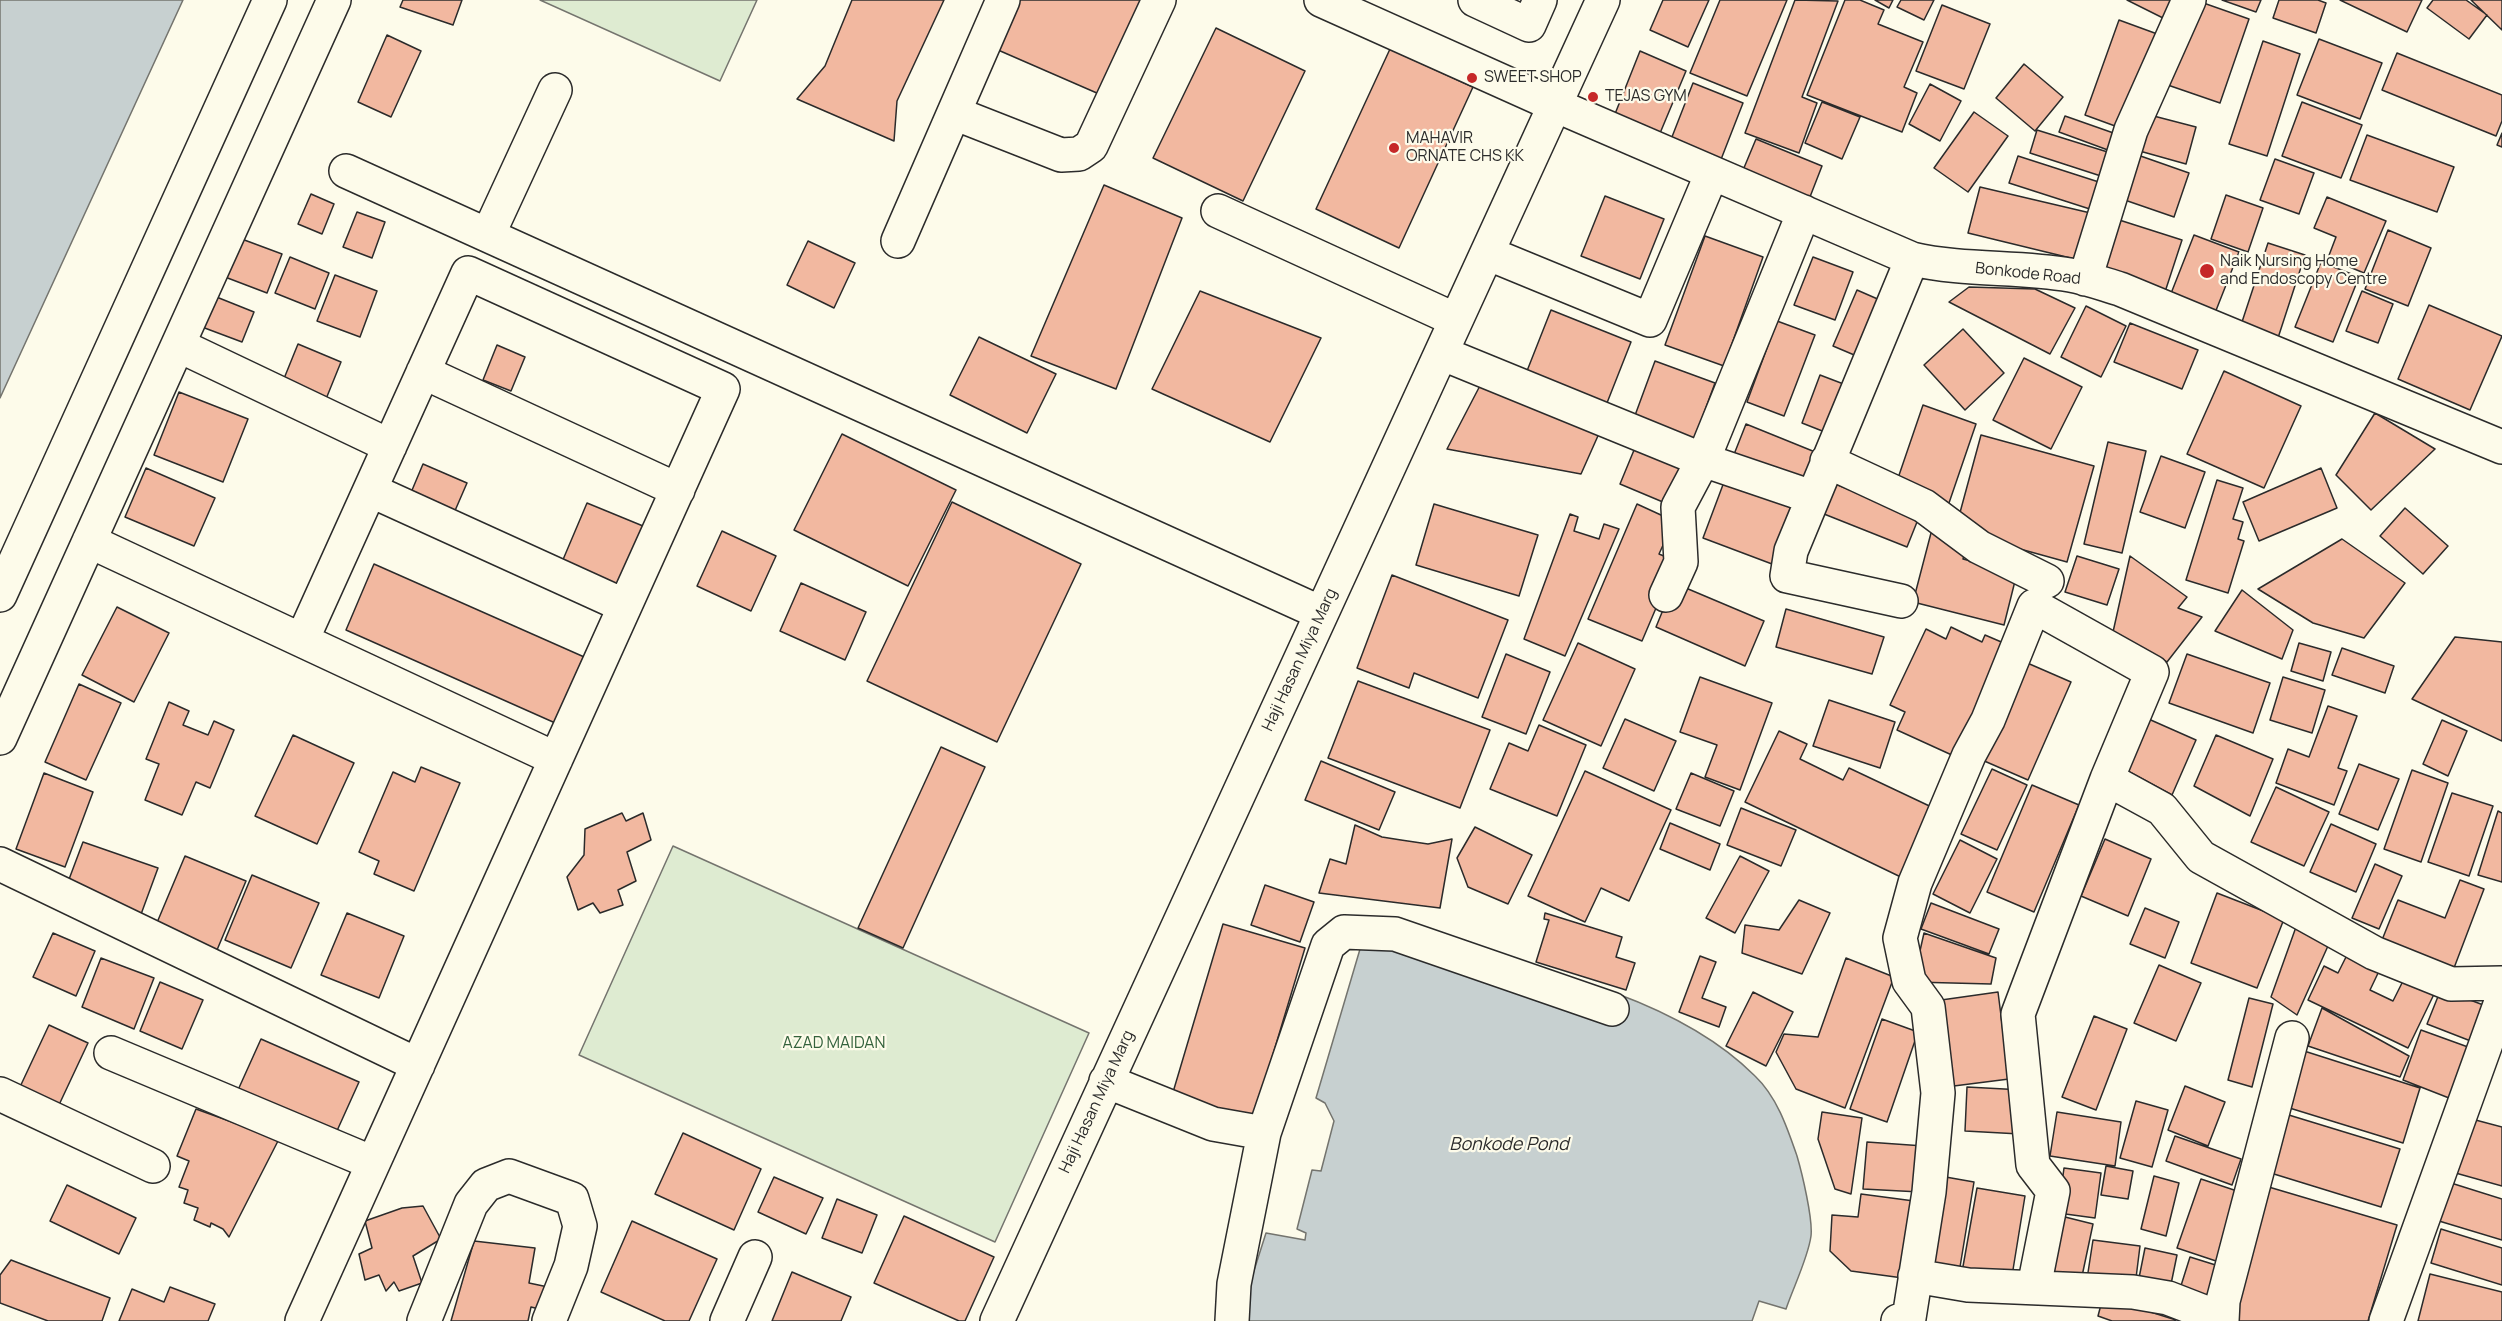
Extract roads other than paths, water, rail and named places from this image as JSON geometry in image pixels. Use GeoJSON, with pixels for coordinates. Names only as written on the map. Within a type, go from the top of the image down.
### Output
{"type":"FeatureCollection","features":[{"type":"Feature","properties":{"kind":"street"},"geometry":{"type":"LineString","coordinates":[[0,595],[270,0]]}},
{"type":"Feature","properties":{"kind":"street"},"geometry":{"type":"LineString","coordinates":[[0,738],[334,0]]}},
{"type":"Feature","properties":{"kind":"street"},"geometry":{"type":"LineString","coordinates":[[898,241],[1004,0]]}},
{"type":"Feature","properties":{"kind":"street"},"geometry":{"type":"LineString","coordinates":[[954,113],[1061,155],[1079,154],[1091,146],[1160,0]]}},
{"type":"Feature","properties":{"kind":"street","name":"Bonkode Road"},"geometry":{"type":"LineString","coordinates":[[1321,0],[1555,105],[1912,259],[1947,267],[1994,267],[2071,275],[2120,289],[2502,447]]}},
{"type":"Feature","properties":{"kind":"street"},"geometry":{"type":"LineString","coordinates":[[1475,0],[1529,26],[1540,0]]}},
{"type":"Feature","properties":{"kind":"street","name":"Haji Hasan Miya Marg"},"geometry":{"type":"LineString","coordinates":[[997,1321],[1603,0]]}},
{"type":"Feature","properties":{"kind":"street"},"geometry":{"type":"LineString","coordinates":[[2085,279],[2131,130],[2189,0]]}},
{"type":"Feature","properties":{"kind":"street"},"geometry":{"type":"LineString","coordinates":[[488,235],[555,90]]}},
{"type":"Feature","properties":{"kind":"street"},"geometry":{"type":"LineString","coordinates":[[346,171],[1321,613]]}},
{"type":"Feature","properties":{"kind":"street"},"geometry":{"type":"LineString","coordinates":[[1487,253],[1650,320],[1712,173]]}},
{"type":"Feature","properties":{"kind":"street"},"geometry":{"type":"LineString","coordinates":[[1218,211],[1456,320]]}},
{"type":"Feature","properties":{"kind":"street"},"geometry":{"type":"LineString","coordinates":[[1666,595],[1681,562],[1678,507],[1703,460],[1804,212]]}},
{"type":"Feature","properties":{"kind":"street"},"geometry":{"type":"LineString","coordinates":[[1901,601],[1787,576],[1791,551],[1812,497],[1912,259]]}},
{"type":"Feature","properties":{"kind":"street"},"geometry":{"type":"LineString","coordinates":[[302,640],[468,273],[723,389],[302,1321]]}},
{"type":"Feature","properties":{"kind":"street"},"geometry":{"type":"LineString","coordinates":[[178,345],[390,446]]}},
{"type":"Feature","properties":{"kind":"street"},"geometry":{"type":"LineString","coordinates":[[1441,353],[1703,460],[1812,497]]}},
{"type":"Feature","properties":{"kind":"street"},"geometry":{"type":"LineString","coordinates":[[423,372],[678,490]]}},
{"type":"Feature","properties":{"kind":"street"},"geometry":{"type":"LineString","coordinates":[[1827,461],[1924,506],[1979,547],[2047,581]]}},
{"type":"Feature","properties":{"kind":"street"},"geometry":{"type":"LineString","coordinates":[[370,490],[625,606]]}},
{"type":"Feature","properties":{"kind":"street"},"geometry":{"type":"LineString","coordinates":[[89,540],[556,759]]}},
{"type":"Feature","properties":{"kind":"street"},"geometry":{"type":"LineString","coordinates":[[1898,1321],[1909,1318],[1929,1192],[1938,1093],[1928,1007],[1909,981],[1900,938],[1916,883],[1969,755],[1988,720],[2034,606],[2152,672],[2107,779],[2018,1014],[2033,1166],[2053,1191],[2034,1287]]}},
{"type":"Feature","properties":{"kind":"street"},"geometry":{"type":"LineString","coordinates":[[2107,779],[2162,809],[2201,856],[2374,953],[2451,984],[2502,983]]}},
{"type":"Feature","properties":{"kind":"street"},"geometry":{"type":"LineString","coordinates":[[0,864],[418,1065]]}},
{"type":"Feature","properties":{"kind":"street"},"geometry":{"type":"LineString","coordinates":[[1232,1321],[1234,1284],[1264,1133],[1328,945],[1344,932],[1395,934],[1612,1009]]}},
{"type":"Feature","properties":{"kind":"street"},"geometry":{"type":"LineString","coordinates":[[2386,1321],[2502,999]]}},
{"type":"Feature","properties":{"kind":"street"},"geometry":{"type":"LineString","coordinates":[[1915,1276],[1968,1285],[2142,1294],[2169,1298],[2222,1320],[2223,1301],[2292,1038]]}},
{"type":"Feature","properties":{"kind":"street"},"geometry":{"type":"LineString","coordinates":[[111,1053],[373,1163]]}},
{"type":"Feature","properties":{"kind":"street"},"geometry":{"type":"LineString","coordinates":[[1106,1082],[1213,1124],[1264,1133]]}},
{"type":"Feature","properties":{"kind":"street"},"geometry":{"type":"LineString","coordinates":[[0,1094],[153,1166]]}},
{"type":"Feature","properties":{"kind":"street"},"geometry":{"type":"LineString","coordinates":[[424,1321],[471,1204],[486,1185],[509,1176],[572,1199],[580,1226],[571,1266],[549,1321]]}},
{"type":"Feature","properties":{"kind":"street"},"geometry":{"type":"LineString","coordinates":[[727,1321],[755,1257]]}},
{"type":"Feature","properties":{"kind":"water"},"geometry":{"type":"Polygon","coordinates":[[[0,0],[183,0],[0,398],[0,0]]]}},
{"type":"Feature","properties":{"kind":"water","name":"Bonkode Pond"},"geometry":{"type":"Polygon","coordinates":[[[1395,934],[1537,969],[1633,1000],[1678,1020],[1719,1046],[1755,1076],[1763,1084],[1780,1113],[1797,1156],[1807,1196],[1811,1236],[1804,1263],[1786,1309],[1759,1301],[1752,1321],[1248,1321],[1251,1280],[1266,1233],[1305,1240],[1306,1233],[1297,1229],[1312,1170],[1321,1171],[1334,1121],[1325,1103],[1316,1098],[1363,939],[1395,934]]]}},
{"type":"Feature","properties":{"kind":"place","name":"SWEET SHOP"},"geometry":{"type":"Point","coordinates":[1472,78]}},
{"type":"Feature","properties":{"kind":"place","name":"TEJAS GYM"},"geometry":{"type":"Point","coordinates":[1593,97]}},
{"type":"Feature","properties":{"kind":"place","name":"MAHAVIR ORNATE CHS KK"},"geometry":{"type":"Point","coordinates":[1394,148]}},
{"type":"Feature","properties":{"kind":"place","name":"Naik Nursing Home and Endoscopy Centre"},"geometry":{"type":"Point","coordinates":[2207,271]}},
{"type":"Feature","properties":{"kind":"park label","name":"AZAD MAIDAN"},"geometry":{"type":"Point","coordinates":[834,1044]}}]}
